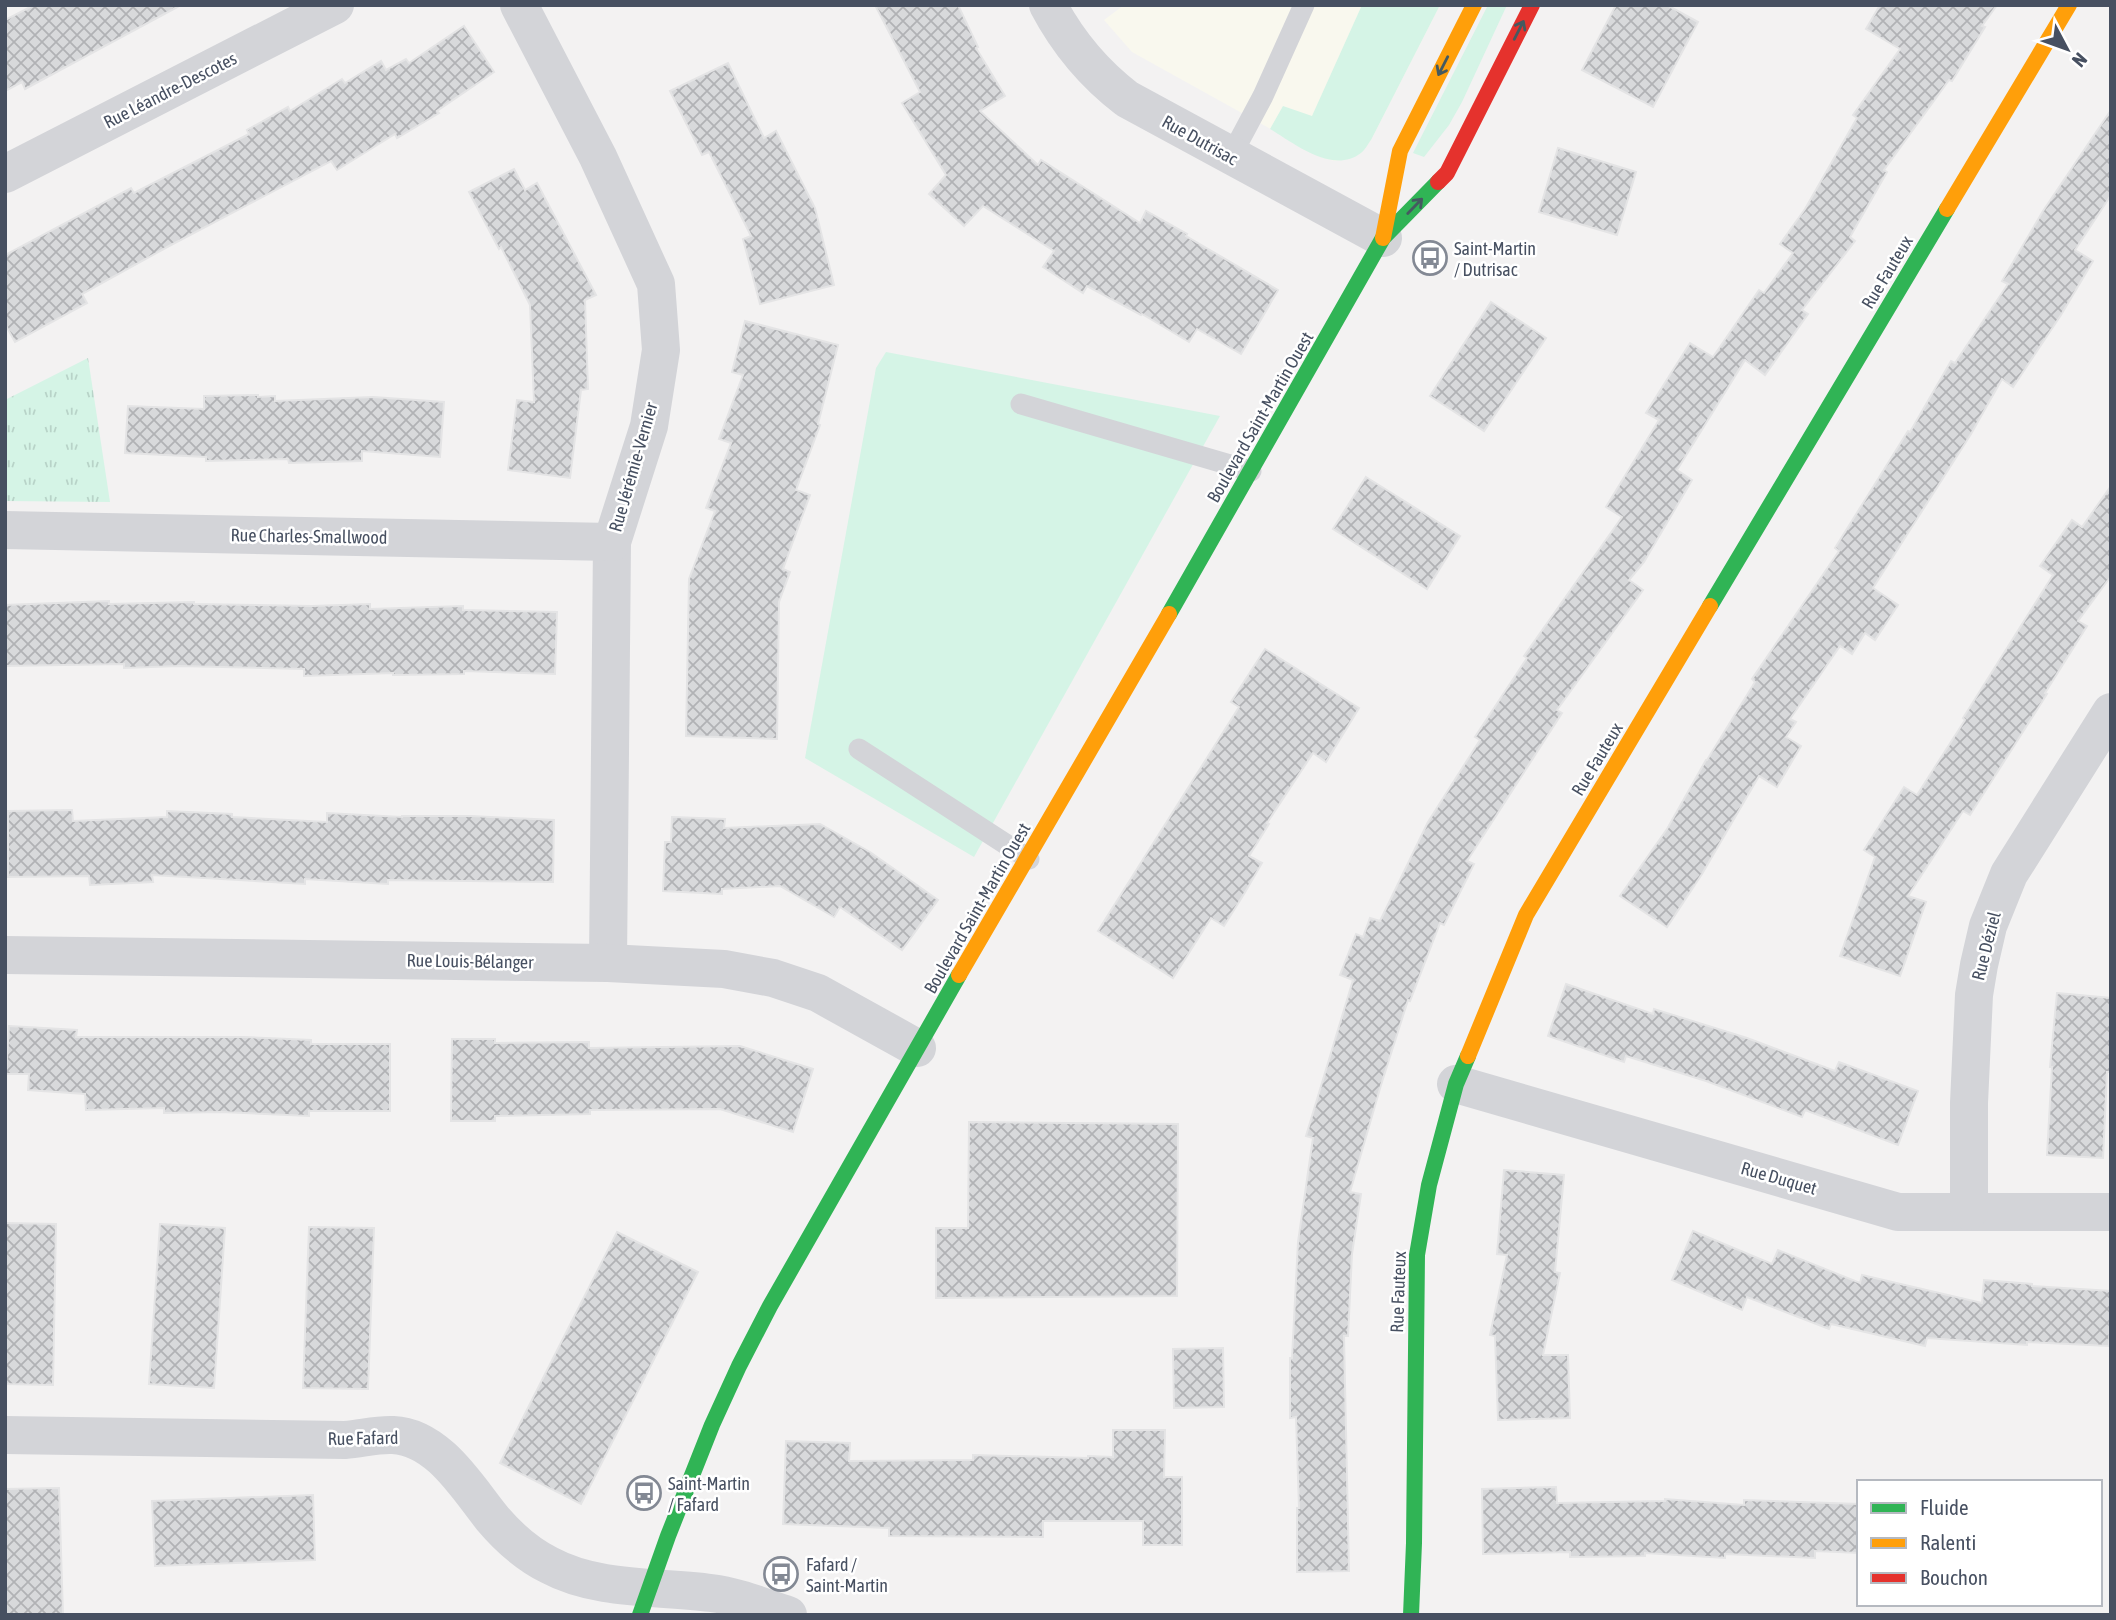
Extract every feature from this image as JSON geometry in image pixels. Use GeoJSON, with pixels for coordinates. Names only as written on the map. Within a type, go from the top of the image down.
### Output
{"type":"FeatureCollection","features":[{"type":"Feature","properties":{"kind":"main road","name":"Boulevard Saint-Martin Ouest"},"geometry":{"type":"LineString","coordinates":[[1382,238],[1400,151],[1474,5]]}},
{"type":"Feature","properties":{"kind":"main road","name":"Boulevard Saint-Martin Ouest"},"geometry":{"type":"LineString","coordinates":[[645,1601],[702,1450],[739,1366],[770,1306],[917,1048],[1029,859],[1382,238],[1447,173],[1532,5]]}},
{"type":"Feature","properties":{"kind":"main road","name":"Rue Fauteux"},"geometry":{"type":"LineString","coordinates":[[1412,1615],[1417,1255],[1429,1185],[1456,1084],[1526,915],[2069,5]]}},
{"type":"Feature","properties":{"kind":"street","name":"Rue Léandre-Descotes"},"geometry":{"type":"LineString","coordinates":[[5,174],[335,5]]}},
{"type":"Feature","properties":{"kind":"street","name":"Rue Jérémie-Vernier"},"geometry":{"type":"LineString","coordinates":[[519,5],[598,157],[656,284],[662,349],[649,426],[612,542],[608,962]]}},
{"type":"Feature","properties":{"kind":"street","name":"Rue Dutrisac"},"geometry":{"type":"LineString","coordinates":[[1048,5],[1080,55],[1109,86],[1161,118],[1382,238]]}},
{"type":"Feature","properties":{"kind":"street","name":"Rue Charles-Smallwood"},"geometry":{"type":"LineString","coordinates":[[5,530],[612,542]]}},
{"type":"Feature","properties":{"kind":"street","name":"Rue Déziel"},"geometry":{"type":"LineString","coordinates":[[1969,1211],[1969,1103],[1974,995],[1988,926],[2009,874],[2111,712]]}},
{"type":"Feature","properties":{"kind":"street","name":"Rue Louis-Bélanger"},"geometry":{"type":"LineString","coordinates":[[5,955],[608,962],[724,969],[773,978],[818,993],[917,1048]]}},
{"type":"Feature","properties":{"kind":"street","name":"Rue Duquet"},"geometry":{"type":"LineString","coordinates":[[1456,1084],[1898,1213],[2111,1212]]}},
{"type":"Feature","properties":{"kind":"street","name":"Rue Fafard"},"geometry":{"type":"LineString","coordinates":[[5,1434],[345,1440],[393,1435],[411,1438],[461,1476],[493,1518],[527,1553],[566,1573],[645,1601],[714,1593],[788,1615]]}},
{"type":"Feature","properties":{"kind":"lane"},"geometry":{"type":"LineString","coordinates":[[1231,156],[1263,96],[1304,5]]}},
{"type":"Feature","properties":{"kind":"lane"},"geometry":{"type":"LineString","coordinates":[[1021,404],[1251,471]]}},
{"type":"Feature","properties":{"kind":"lane"},"geometry":{"type":"LineString","coordinates":[[859,749],[1029,859]]}},
{"type":"Feature","properties":{"kind":"shaded area"},"geometry":{"type":"Polygon","coordinates":[[[1124,5],[1440,5],[1371,140],[1361,153],[1335,161],[1323,158],[1132,52],[1104,20],[1124,5]]]}},
{"type":"Feature","properties":{"kind":"green space"},"geometry":{"type":"Polygon","coordinates":[[[1362,5],[1440,5],[1365,149],[1350,159],[1326,159],[1302,149],[1270,129],[1283,106],[1312,116],[1362,5]]]}},
{"type":"Feature","properties":{"kind":"green space"},"geometry":{"type":"Polygon","coordinates":[[[1488,5],[1507,5],[1462,102],[1449,125],[1424,157],[1413,153],[1488,5]]]}},
{"type":"Feature","properties":{"kind":"green space"},"geometry":{"type":"Polygon","coordinates":[[[886,352],[1220,416],[974,857],[805,758],[876,368],[886,352]]]}},
{"type":"Feature","properties":{"kind":"green space"},"geometry":{"type":"Polygon","coordinates":[[[88,358],[110,502],[5,501],[5,400],[88,358]]]}},
{"type":"Feature","properties":{"kind":"building"},"geometry":{"type":"Polygon","coordinates":[[[34,5],[181,5],[25,89],[22,82],[5,91],[5,20],[34,5]]]}},
{"type":"Feature","properties":{"kind":"building"},"geometry":{"type":"Polygon","coordinates":[[[875,5],[958,5],[978,47],[976,48],[1005,96],[980,111],[1038,165],[1041,160],[1140,223],[1146,211],[1278,290],[1241,354],[1197,329],[1189,342],[1087,286],[1083,293],[1043,267],[1054,251],[983,206],[964,226],[929,194],[946,175],[902,103],[920,92],[875,5]]]}},
{"type":"Feature","properties":{"kind":"building"},"geometry":{"type":"Polygon","coordinates":[[[1616,5],[1667,5],[1698,22],[1653,107],[1582,70],[1616,5]]]}},
{"type":"Feature","properties":{"kind":"building"},"geometry":{"type":"Polygon","coordinates":[[[1880,5],[1997,5],[1982,26],[1985,27],[1952,81],[1949,80],[1884,170],[1887,172],[1850,237],[1855,241],[1802,310],[1808,314],[1765,375],[1745,360],[1677,470],[1692,480],[1644,562],[1629,580],[1643,590],[1557,710],[1562,713],[1467,861],[1474,864],[1444,925],[1440,923],[1410,1001],[1408,1000],[1350,1192],[1361,1194],[1352,1254],[1348,1336],[1344,1336],[1349,1571],[1297,1572],[1299,1508],[1296,1417],[1290,1418],[1290,1358],[1298,1242],[1313,1138],[1306,1136],[1353,980],[1340,975],[1356,934],[1363,937],[1370,918],[1380,921],[1428,822],[1480,740],[1475,737],[1527,658],[1524,656],[1622,517],[1606,507],[1659,420],[1646,413],[1690,343],[1713,357],[1759,290],[1764,293],[1793,253],[1780,244],[1805,209],[1857,118],[1853,115],[1900,49],[1866,29],[1880,5]]]}},
{"type":"Feature","properties":{"kind":"building"},"geometry":{"type":"Polygon","coordinates":[[[464,26],[494,72],[437,111],[439,113],[397,138],[395,134],[337,170],[331,161],[171,245],[82,294],[87,303],[15,342],[5,324],[5,255],[131,188],[134,193],[249,134],[247,130],[288,107],[290,111],[342,79],[345,83],[381,61],[386,70],[406,59],[409,63],[464,26]]]}},
{"type":"Feature","properties":{"kind":"building"},"geometry":{"type":"Polygon","coordinates":[[[728,63],[764,138],[776,131],[815,208],[834,285],[760,304],[743,239],[751,236],[709,152],[702,155],[670,91],[728,63]]]}},
{"type":"Feature","properties":{"kind":"building"},"geometry":{"type":"Polygon","coordinates":[[[2111,110],[2111,195],[2075,250],[2093,261],[2013,387],[2002,379],[1971,434],[1873,588],[1898,605],[1875,640],[1865,633],[1852,654],[1840,646],[1790,719],[1796,722],[1786,737],[1801,746],[1777,787],[1759,776],[1702,874],[1667,927],[1620,896],[1667,829],[1755,682],[1752,679],[1839,551],[1835,548],[1908,431],[1910,432],[1951,361],[1955,363],[2008,284],[2002,281],[2043,211],[2111,110]]]}},
{"type":"Feature","properties":{"kind":"building"},"geometry":{"type":"Polygon","coordinates":[[[1558,148],[1636,172],[1617,235],[1539,212],[1558,148]]]}},
{"type":"Feature","properties":{"kind":"building"},"geometry":{"type":"Polygon","coordinates":[[[514,169],[525,190],[537,183],[596,295],[585,300],[588,389],[581,390],[570,478],[508,470],[517,400],[534,402],[530,305],[469,192],[514,169]]]}},
{"type":"Feature","properties":{"kind":"building"},"geometry":{"type":"Polygon","coordinates":[[[1491,302],[1546,338],[1484,431],[1430,396],[1491,302]]]}},
{"type":"Feature","properties":{"kind":"building"},"geometry":{"type":"Polygon","coordinates":[[[745,321],[838,345],[818,424],[820,425],[796,490],[810,495],[783,569],[790,572],[779,602],[777,739],[686,736],[689,579],[715,511],[706,508],[731,443],[719,439],[743,375],[732,372],[745,321]]]}},
{"type":"Feature","properties":{"kind":"building"},"geometry":{"type":"Polygon","coordinates":[[[204,396],[275,396],[275,401],[373,397],[444,402],[440,457],[362,451],[362,461],[289,463],[288,459],[206,461],[206,457],[125,453],[128,406],[204,409],[204,396]]]}},
{"type":"Feature","properties":{"kind":"building"},"geometry":{"type":"Polygon","coordinates":[[[1366,477],[1460,536],[1427,589],[1333,529],[1366,477]]]}},
{"type":"Feature","properties":{"kind":"building"},"geometry":{"type":"Polygon","coordinates":[[[2111,486],[2111,576],[2078,621],[2087,626],[2045,693],[2047,694],[1970,815],[1963,811],[1908,896],[1926,902],[1900,976],[1840,956],[1875,857],[1864,850],[1904,787],[1917,795],[1965,720],[1963,718],[2053,575],[2040,566],[2072,520],[2082,527],[2111,486]]]}},
{"type":"Feature","properties":{"kind":"building"},"geometry":{"type":"Polygon","coordinates":[[[109,601],[109,604],[370,604],[370,609],[463,606],[463,610],[557,612],[555,674],[464,671],[464,674],[304,676],[304,669],[179,666],[124,668],[124,664],[5,666],[5,605],[109,601]]]}},
{"type":"Feature","properties":{"kind":"building"},"geometry":{"type":"Polygon","coordinates":[[[1265,649],[1359,708],[1326,762],[1313,753],[1267,823],[1269,824],[1249,856],[1262,863],[1224,926],[1211,918],[1173,978],[1098,931],[1239,707],[1231,702],[1265,649]]]}},
{"type":"Feature","properties":{"kind":"building"},"geometry":{"type":"Polygon","coordinates":[[[72,810],[73,821],[167,817],[167,811],[327,822],[327,813],[554,820],[553,882],[388,880],[388,884],[305,879],[305,884],[152,875],[153,882],[90,885],[89,876],[8,877],[8,811],[72,810]]]}},
{"type":"Feature","properties":{"kind":"building"},"geometry":{"type":"Polygon","coordinates":[[[672,817],[725,819],[724,828],[820,824],[870,852],[938,900],[902,950],[840,907],[834,917],[780,886],[722,889],[722,894],[663,891],[665,842],[671,842],[672,817]]]}},
{"type":"Feature","properties":{"kind":"building"},"geometry":{"type":"Polygon","coordinates":[[[1566,984],[1653,1014],[1654,1009],[1747,1038],[1835,1071],[1839,1062],[1918,1091],[1898,1145],[1805,1110],[1802,1117],[1706,1081],[1626,1056],[1624,1062],[1548,1036],[1566,984]]]}},
{"type":"Feature","properties":{"kind":"building"},"geometry":{"type":"Polygon","coordinates":[[[2057,993],[2111,998],[2111,1072],[2107,1072],[2103,1158],[2047,1155],[2050,1067],[2057,993]]]}},
{"type":"Feature","properties":{"kind":"building"},"geometry":{"type":"Polygon","coordinates":[[[9,1026],[77,1030],[76,1037],[244,1037],[311,1040],[311,1044],[390,1044],[390,1111],[309,1111],[309,1116],[221,1112],[164,1113],[164,1108],[86,1110],[85,1094],[28,1090],[29,1074],[6,1074],[9,1026]]]}},
{"type":"Feature","properties":{"kind":"building"},"geometry":{"type":"Polygon","coordinates":[[[452,1039],[495,1039],[495,1043],[589,1042],[589,1048],[740,1046],[813,1069],[793,1132],[720,1109],[590,1110],[590,1114],[495,1116],[495,1121],[451,1121],[452,1039]]]}},
{"type":"Feature","properties":{"kind":"building"},"geometry":{"type":"Polygon","coordinates":[[[969,1122],[1178,1124],[1177,1296],[936,1298],[936,1228],[968,1228],[969,1122]]]}},
{"type":"Feature","properties":{"kind":"building"},"geometry":{"type":"Polygon","coordinates":[[[1504,1170],[1564,1175],[1555,1272],[1560,1273],[1543,1355],[1568,1355],[1570,1418],[1498,1420],[1495,1336],[1490,1335],[1507,1255],[1497,1254],[1504,1170]]]}},
{"type":"Feature","properties":{"kind":"building"},"geometry":{"type":"Polygon","coordinates":[[[5,1223],[56,1224],[53,1385],[5,1384],[5,1223]]]}},
{"type":"Feature","properties":{"kind":"building"},"geometry":{"type":"Polygon","coordinates":[[[160,1224],[225,1228],[214,1388],[149,1384],[160,1224]]]}},
{"type":"Feature","properties":{"kind":"building"},"geometry":{"type":"Polygon","coordinates":[[[309,1227],[374,1228],[368,1389],[303,1388],[309,1227]]]}},
{"type":"Feature","properties":{"kind":"building"},"geometry":{"type":"Polygon","coordinates":[[[1693,1231],[1772,1264],[1778,1250],[1860,1283],[1862,1275],[1982,1303],[1984,1280],[2111,1291],[2109,1346],[2027,1342],[2027,1345],[1927,1338],[1925,1346],[1831,1324],[1829,1329],[1747,1297],[1742,1310],[1672,1280],[1693,1231]]]}},
{"type":"Feature","properties":{"kind":"building"},"geometry":{"type":"Polygon","coordinates":[[[617,1232],[698,1272],[581,1504],[500,1463],[617,1232]]]}},
{"type":"Feature","properties":{"kind":"building"},"geometry":{"type":"Polygon","coordinates":[[[1223,1348],[1224,1407],[1174,1408],[1173,1349],[1223,1348]]]}},
{"type":"Feature","properties":{"kind":"building"},"geometry":{"type":"Polygon","coordinates":[[[1113,1430],[1165,1430],[1164,1477],[1182,1477],[1182,1545],[1143,1545],[1143,1521],[1043,1521],[1043,1537],[889,1536],[889,1528],[783,1524],[786,1441],[850,1443],[849,1461],[973,1460],[973,1455],[1088,1458],[1113,1457],[1113,1430]]]}},
{"type":"Feature","properties":{"kind":"building"},"geometry":{"type":"Polygon","coordinates":[[[1556,1487],[1557,1503],[1665,1499],[1744,1505],[1744,1500],[1857,1504],[1857,1553],[1815,1551],[1815,1558],[1725,1554],[1725,1558],[1645,1553],[1645,1556],[1570,1557],[1570,1552],[1483,1554],[1482,1489],[1556,1487]]]}},
{"type":"Feature","properties":{"kind":"building"},"geometry":{"type":"Polygon","coordinates":[[[59,1488],[63,1615],[5,1615],[5,1489],[59,1488]]]}},
{"type":"Feature","properties":{"kind":"building"},"geometry":{"type":"Polygon","coordinates":[[[313,1495],[315,1560],[155,1566],[152,1501],[313,1495]]]}},
{"type":"Feature","properties":{"kind":"traffic: fast"},"geometry":{"type":"LineString","coordinates":[[1169,614],[1383,238],[1438,182]]}},
{"type":"Feature","properties":{"kind":"traffic: fast"},"geometry":{"type":"LineString","coordinates":[[1710,606],[1947,209]]}},
{"type":"Feature","properties":{"kind":"traffic: fast"},"geometry":{"type":"LineString","coordinates":[[640,1615],[712,1425],[739,1366],[770,1306],[959,975]]}},
{"type":"Feature","properties":{"kind":"traffic: fast"},"geometry":{"type":"LineString","coordinates":[[1411,1615],[1417,1255],[1429,1185],[1456,1084],[1468,1056]]}},
{"type":"Feature","properties":{"kind":"traffic: slow"},"geometry":{"type":"LineString","coordinates":[[1383,238],[1400,151],[1474,5]]}},
{"type":"Feature","properties":{"kind":"traffic: slow"},"geometry":{"type":"LineString","coordinates":[[1947,209],[2069,5]]}},
{"type":"Feature","properties":{"kind":"traffic: slow"},"geometry":{"type":"LineString","coordinates":[[1468,1056],[1526,915],[1710,606]]}},
{"type":"Feature","properties":{"kind":"traffic: slow"},"geometry":{"type":"LineString","coordinates":[[959,975],[1169,614]]}},
{"type":"Feature","properties":{"kind":"traffic: jam"},"geometry":{"type":"LineString","coordinates":[[1438,182],[1447,173],[1532,5]]}},
{"type":"Feature","properties":{"kind":"place","name":"Saint-Martin / Dutrisac"},"geometry":{"type":"Point","coordinates":[1430,258]}},
{"type":"Feature","properties":{"kind":"place","name":"Saint-Martin / Fafard"},"geometry":{"type":"Point","coordinates":[644,1493]}},
{"type":"Feature","properties":{"kind":"place","name":"Fafard / Saint-Martin"},"geometry":{"type":"Point","coordinates":[781,1574]}}]}
